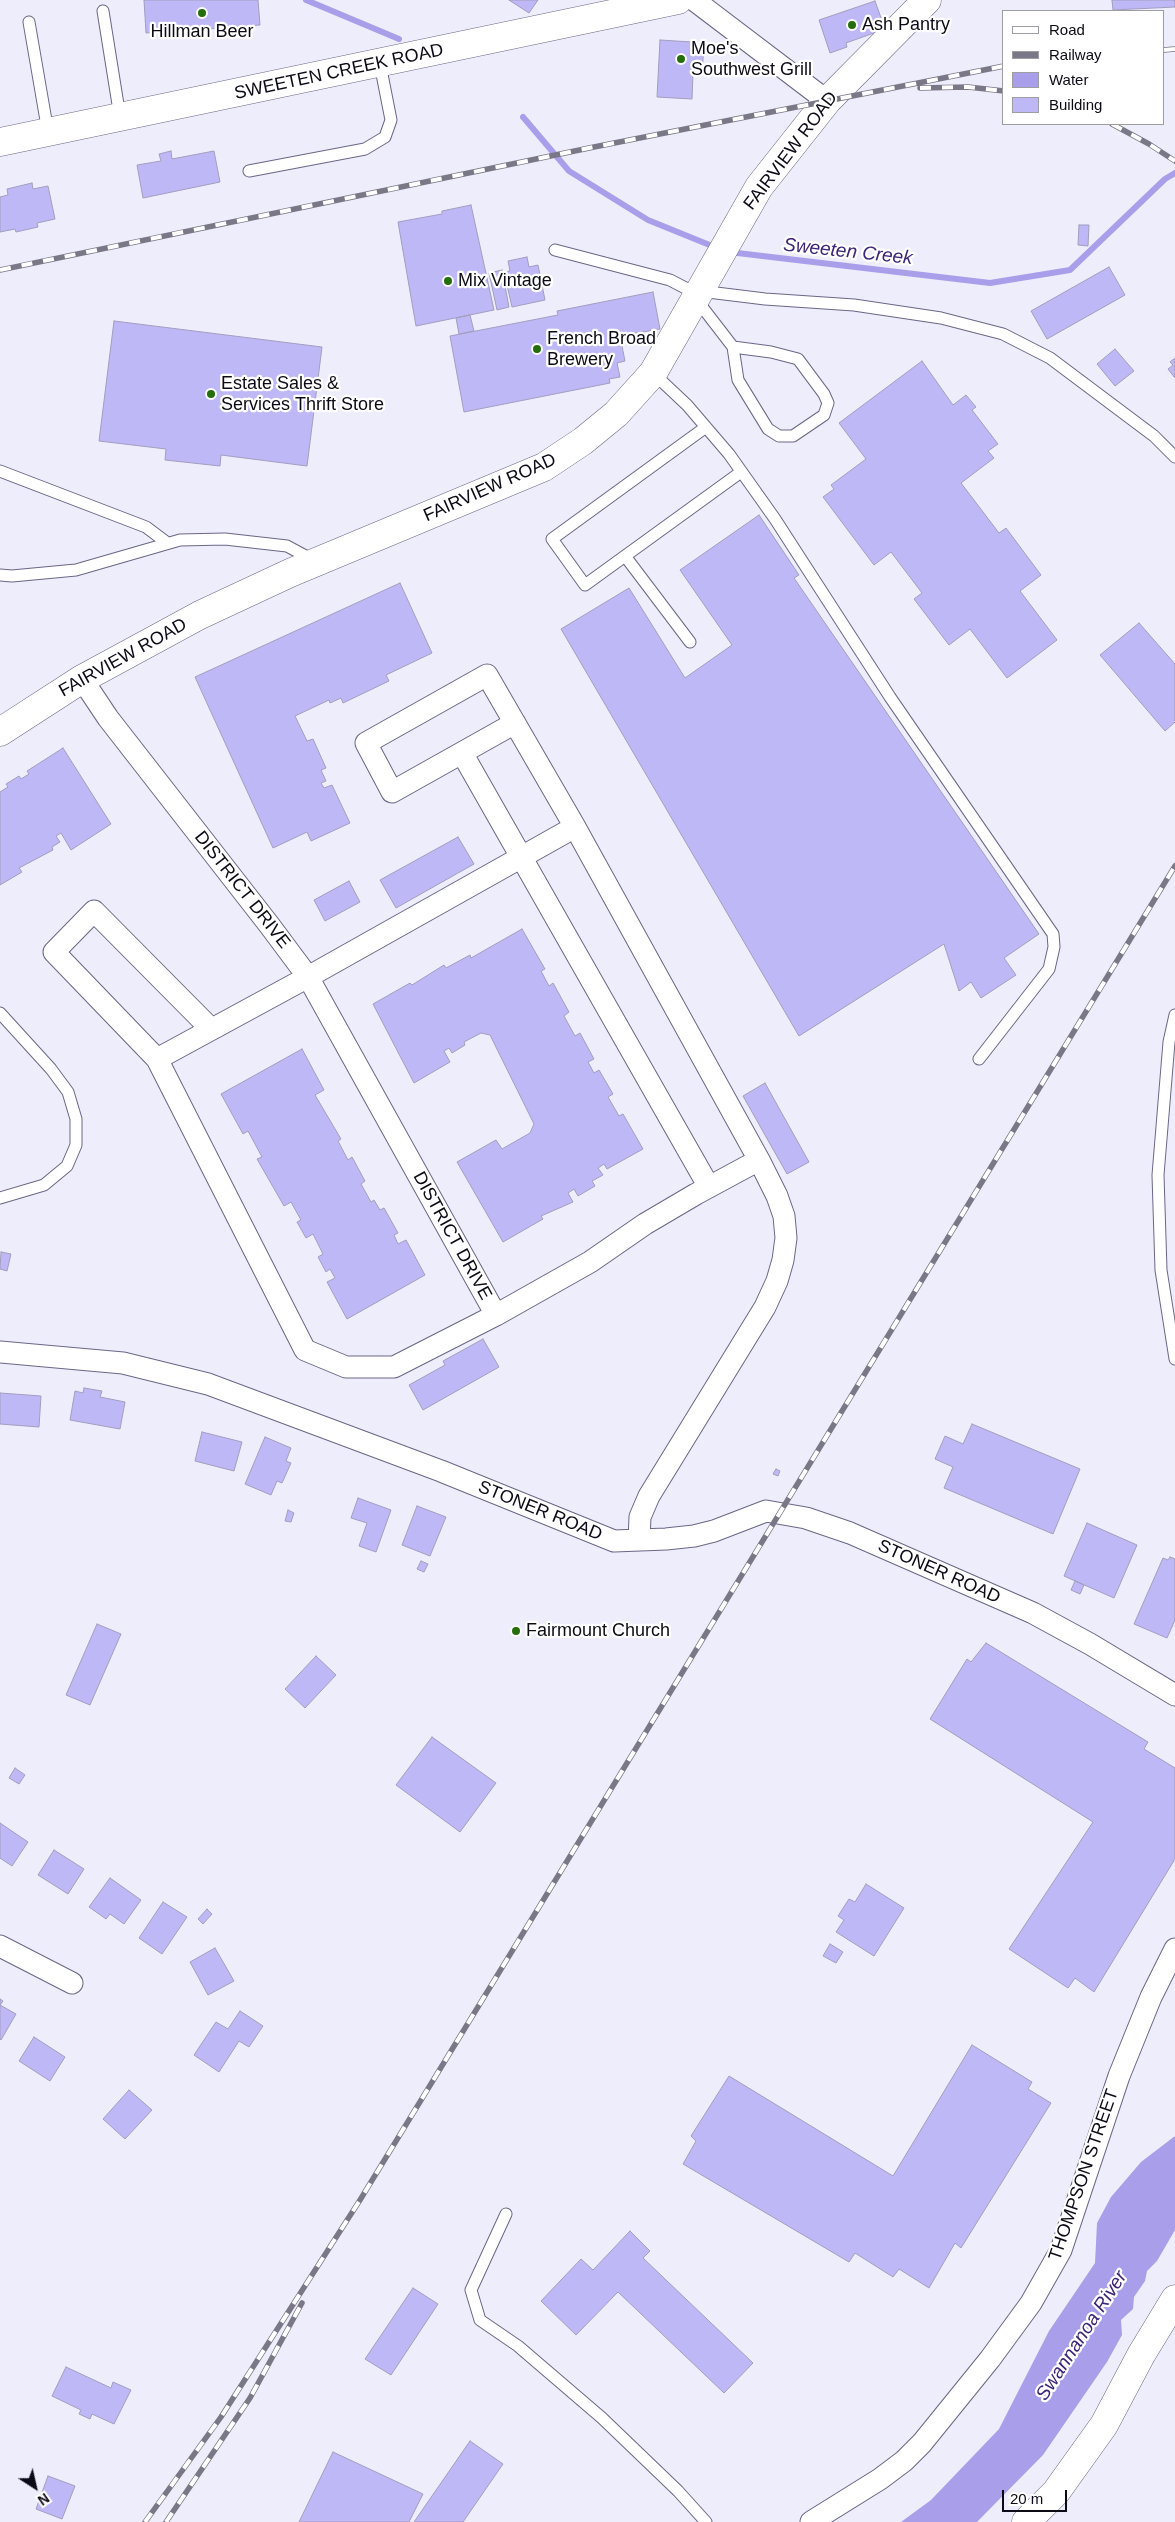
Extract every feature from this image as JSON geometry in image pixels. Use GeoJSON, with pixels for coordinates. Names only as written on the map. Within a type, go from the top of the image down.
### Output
{"type":"FeatureCollection","features":[{"type":"Feature","properties":{"kind":"main road","name":"SWEETEN CREEK ROAD"},"geometry":{"type":"LineString","coordinates":[[0,142],[380,64],[678,0]]}},
{"type":"Feature","properties":{"kind":"main road","name":"FAIRVIEW ROAD"},"geometry":{"type":"LineString","coordinates":[[0,732],[82,679],[200,615],[317,562],[544,467],[583,441],[616,414],[653,373],[759,187],[827,101],[927,0]]}},
{"type":"Feature","properties":{"kind":"main road"},"geometry":{"type":"LineString","coordinates":[[1026,2522],[1056,2492],[1104,2425],[1140,2355],[1175,2299]]}},
{"type":"Feature","properties":{"kind":"street"},"geometry":{"type":"LineString","coordinates":[[694,0],[827,101]]}},
{"type":"Feature","properties":{"kind":"street"},"geometry":{"type":"LineString","coordinates":[[515,723],[392,792],[366,742],[487,675],[515,723],[575,826],[759,1160],[777,1196],[784,1216],[786,1238],[783,1260],[777,1281],[765,1307],[649,1496],[640,1517],[639,1540]]}},
{"type":"Feature","properties":{"kind":"street","name":"DISTRICT DRIVE"},"geometry":{"type":"LineString","coordinates":[[82,679],[108,718],[308,977],[496,1314],[590,1262],[646,1224],[759,1160]]}},
{"type":"Feature","properties":{"kind":"street"},"geometry":{"type":"LineString","coordinates":[[462,753],[523,856],[709,1187]]}},
{"type":"Feature","properties":{"kind":"street"},"geometry":{"type":"LineString","coordinates":[[157,1058],[308,977],[575,826]]}},
{"type":"Feature","properties":{"kind":"street"},"geometry":{"type":"LineString","coordinates":[[211,1029],[94,911],[54,952],[157,1058],[305,1350],[346,1367],[394,1367],[496,1314]]}},
{"type":"Feature","properties":{"kind":"street","name":"STONER ROAD"},"geometry":{"type":"LineString","coordinates":[[0,1352],[123,1363],[208,1384],[440,1471],[599,1536],[614,1540],[666,1539],[708,1532],[766,1511],[806,1518],[850,1533],[1033,1613],[1090,1644],[1175,1695]]}},
{"type":"Feature","properties":{"kind":"street"},"geometry":{"type":"LineString","coordinates":[[0,1946],[72,1983]]}},
{"type":"Feature","properties":{"kind":"street","name":"THOMPSON STREET"},"geometry":{"type":"LineString","coordinates":[[811,2522],[880,2479],[916,2449],[990,2360],[1031,2303],[1061,2250],[1119,2076],[1152,1997],[1175,1949]]}},
{"type":"Feature","properties":{"kind":"lane"},"geometry":{"type":"LineString","coordinates":[[103,11],[120,117]]}},
{"type":"Feature","properties":{"kind":"lane"},"geometry":{"type":"LineString","coordinates":[[29,22],[48,132]]}},
{"type":"Feature","properties":{"kind":"lane"},"geometry":{"type":"LineString","coordinates":[[249,171],[365,149],[385,137],[391,120],[380,64]]}},
{"type":"Feature","properties":{"kind":"lane"},"geometry":{"type":"LineString","coordinates":[[555,250],[670,280],[697,294],[854,305],[941,318],[1003,334],[1050,358],[1154,436],[1175,457]]}},
{"type":"Feature","properties":{"kind":"lane"},"geometry":{"type":"LineString","coordinates":[[697,294],[733,347],[738,380],[768,429],[779,436],[793,436],[824,415],[828,402],[798,359],[771,352],[733,347]]}},
{"type":"Feature","properties":{"kind":"lane"},"geometry":{"type":"LineString","coordinates":[[653,373],[688,405],[776,519],[890,697],[1053,934],[1054,948],[1049,968],[979,1059]]}},
{"type":"Feature","properties":{"kind":"lane"},"geometry":{"type":"LineString","coordinates":[[706,428],[552,539],[585,585],[741,472]]}},
{"type":"Feature","properties":{"kind":"lane"},"geometry":{"type":"LineString","coordinates":[[0,471],[146,527],[166,542]]}},
{"type":"Feature","properties":{"kind":"lane"},"geometry":{"type":"LineString","coordinates":[[0,574],[12,576],[76,570],[166,542],[226,539],[287,546],[317,562]]}},
{"type":"Feature","properties":{"kind":"lane"},"geometry":{"type":"LineString","coordinates":[[626,556],[690,642]]}},
{"type":"Feature","properties":{"kind":"lane"},"geometry":{"type":"LineString","coordinates":[[0,1012],[52,1069],[68,1092],[76,1120],[76,1145],[66,1166],[44,1185],[0,1198]]}},
{"type":"Feature","properties":{"kind":"lane"},"geometry":{"type":"LineString","coordinates":[[1175,1015],[1169,1042],[1158,1175],[1161,1270],[1175,1359]]}},
{"type":"Feature","properties":{"kind":"lane"},"geometry":{"type":"LineString","coordinates":[[506,2214],[471,2290],[480,2320],[518,2346],[602,2418],[678,2491],[706,2522]]}},
{"type":"Feature","properties":{"kind":"water","name":"Swannanoa River"},"geometry":{"type":"Polygon","coordinates":[[[1175,2136],[1175,2230],[1157,2261],[1147,2271],[1145,2281],[1134,2297],[1133,2309],[1121,2320],[1122,2335],[1107,2362],[1043,2455],[977,2522],[901,2522],[931,2500],[999,2429],[1049,2331],[1095,2263],[1097,2223],[1111,2197],[1141,2162],[1175,2136]]]}},
{"type":"Feature","properties":{"kind":"building","name":"Hillman Beer"},"geometry":{"type":"Polygon","coordinates":[[[144,0],[258,0],[260,25],[184,31],[183,26],[157,28],[157,32],[146,33],[144,0]]]}},
{"type":"Feature","properties":{"kind":"building"},"geometry":{"type":"Polygon","coordinates":[[[509,0],[538,0],[529,13],[509,0]]]}},
{"type":"Feature","properties":{"kind":"building"},"geometry":{"type":"Polygon","coordinates":[[[1112,0],[1175,0],[1175,7],[1113,10],[1112,0]]]}},
{"type":"Feature","properties":{"kind":"building","name":"Ash Pantry"},"geometry":{"type":"Polygon","coordinates":[[[875,1],[885,29],[846,43],[847,47],[830,53],[819,20],[875,1]]]}},
{"type":"Feature","properties":{"kind":"building","name":"Moe's Southwest Grill"},"geometry":{"type":"Polygon","coordinates":[[[660,40],[692,42],[692,46],[704,46],[702,73],[693,73],[692,99],[657,97],[660,40]]]}},
{"type":"Feature","properties":{"kind":"building"},"geometry":{"type":"Polygon","coordinates":[[[171,151],[172,159],[214,151],[220,182],[143,198],[137,165],[161,161],[159,154],[171,151]]]}},
{"type":"Feature","properties":{"kind":"building"},"geometry":{"type":"Polygon","coordinates":[[[32,183],[33,189],[48,186],[55,219],[37,223],[38,227],[16,232],[15,229],[0,232],[0,197],[8,195],[7,189],[32,183]]]}},
{"type":"Feature","properties":{"kind":"building","name":"Mix Vintage"},"geometry":{"type":"Polygon","coordinates":[[[471,205],[494,310],[416,326],[398,222],[442,214],[442,211],[471,205]]]}},
{"type":"Feature","properties":{"kind":"building"},"geometry":{"type":"Polygon","coordinates":[[[1079,225],[1089,225],[1088,246],[1078,245],[1079,225]]]}},
{"type":"Feature","properties":{"kind":"building"},"geometry":{"type":"Polygon","coordinates":[[[527,257],[529,267],[538,265],[545,300],[512,307],[504,272],[510,271],[508,261],[527,257]]]}},
{"type":"Feature","properties":{"kind":"building"},"geometry":{"type":"Polygon","coordinates":[[[1109,267],[1125,295],[1047,339],[1031,311],[1109,267]]]}},
{"type":"Feature","properties":{"kind":"building"},"geometry":{"type":"Polygon","coordinates":[[[502,270],[509,307],[497,310],[489,273],[502,270]]]}},
{"type":"Feature","properties":{"kind":"building","name":"French Broad Brewery"},"geometry":{"type":"Polygon","coordinates":[[[653,292],[660,329],[620,336],[625,361],[617,363],[620,377],[609,379],[610,383],[464,412],[450,336],[558,315],[557,311],[653,292]]]}},
{"type":"Feature","properties":{"kind":"building"},"geometry":{"type":"Polygon","coordinates":[[[470,315],[474,331],[459,334],[456,318],[470,315]]]}},
{"type":"Feature","properties":{"kind":"building","name":"Estate Sales & Services Thrift Store"},"geometry":{"type":"Polygon","coordinates":[[[114,321],[322,347],[307,466],[221,455],[220,466],[165,460],[166,449],[99,441],[114,321]]]}},
{"type":"Feature","properties":{"kind":"building"},"geometry":{"type":"Polygon","coordinates":[[[1115,349],[1134,371],[1115,386],[1097,364],[1115,349]]]}},
{"type":"Feature","properties":{"kind":"building"},"geometry":{"type":"Polygon","coordinates":[[[1175,358],[1175,378],[1168,369],[1173,365],[1170,362],[1175,358]]]}},
{"type":"Feature","properties":{"kind":"building"},"geometry":{"type":"Polygon","coordinates":[[[922,361],[953,405],[966,395],[976,407],[972,410],[998,444],[988,451],[994,458],[961,483],[999,533],[1006,528],[1041,575],[1020,591],[1057,640],[1007,678],[970,629],[949,645],[914,599],[922,593],[891,552],[874,565],[823,497],[834,489],[831,485],[866,459],[839,423],[922,361]]]}},
{"type":"Feature","properties":{"kind":"building"},"geometry":{"type":"Polygon","coordinates":[[[759,515],[799,575],[794,578],[1039,934],[1004,958],[1016,975],[981,998],[971,982],[959,991],[944,944],[799,1036],[561,629],[629,588],[685,678],[732,645],[680,570],[759,515]]]}},
{"type":"Feature","properties":{"kind":"building"},"geometry":{"type":"Polygon","coordinates":[[[400,583],[432,653],[386,675],[389,681],[343,703],[341,698],[330,703],[329,700],[295,716],[307,741],[313,739],[326,768],[321,770],[326,781],[321,783],[324,788],[332,785],[350,823],[311,841],[307,832],[273,848],[195,677],[400,583]]]}},
{"type":"Feature","properties":{"kind":"building"},"geometry":{"type":"Polygon","coordinates":[[[1139,623],[1175,664],[1175,722],[1165,731],[1100,655],[1139,623]]]}},
{"type":"Feature","properties":{"kind":"building"},"geometry":{"type":"Polygon","coordinates":[[[63,748],[111,824],[71,850],[61,833],[56,836],[60,842],[52,847],[53,850],[19,868],[22,872],[0,885],[0,792],[8,787],[6,784],[19,776],[21,779],[29,774],[27,771],[63,748]]]}},
{"type":"Feature","properties":{"kind":"building"},"geometry":{"type":"Polygon","coordinates":[[[458,837],[474,864],[396,908],[380,880],[458,837]]]}},
{"type":"Feature","properties":{"kind":"building"},"geometry":{"type":"Polygon","coordinates":[[[349,881],[360,902],[325,921],[314,900],[349,881]]]}},
{"type":"Feature","properties":{"kind":"building"},"geometry":{"type":"Polygon","coordinates":[[[522,929],[545,969],[541,971],[549,986],[553,983],[569,1012],[564,1016],[575,1036],[580,1033],[594,1059],[588,1062],[594,1073],[599,1070],[613,1094],[608,1097],[619,1116],[623,1114],[643,1149],[607,1169],[604,1164],[598,1168],[603,1175],[592,1181],[595,1186],[578,1196],[574,1189],[568,1193],[573,1202],[541,1216],[543,1219],[503,1242],[457,1162],[496,1140],[502,1149],[530,1133],[534,1124],[490,1035],[481,1033],[464,1042],[465,1045],[452,1053],[449,1048],[444,1051],[450,1062],[414,1083],[373,1004],[410,983],[412,985],[444,965],[446,968],[470,955],[471,958],[522,929]]]}},
{"type":"Feature","properties":{"kind":"building"},"geometry":{"type":"Polygon","coordinates":[[[302,1049],[324,1090],[315,1095],[341,1139],[338,1141],[348,1160],[352,1157],[365,1181],[361,1184],[371,1202],[374,1200],[380,1210],[384,1208],[398,1233],[394,1235],[398,1244],[406,1240],[425,1275],[347,1319],[327,1282],[335,1278],[330,1269],[326,1272],[318,1257],[323,1254],[313,1234],[306,1238],[297,1222],[301,1220],[291,1202],[284,1206],[257,1159],[262,1157],[248,1131],[243,1134],[221,1094],[302,1049]]]}},
{"type":"Feature","properties":{"kind":"building"},"geometry":{"type":"Polygon","coordinates":[[[765,1083],[809,1162],[787,1174],[743,1096],[765,1083]]]}},
{"type":"Feature","properties":{"kind":"building"},"geometry":{"type":"Polygon","coordinates":[[[1,1252],[11,1254],[7,1271],[0,1269],[1,1252]]]}},
{"type":"Feature","properties":{"kind":"building"},"geometry":{"type":"Polygon","coordinates":[[[483,1339],[499,1367],[423,1410],[409,1385],[445,1365],[443,1361],[483,1339]]]}},
{"type":"Feature","properties":{"kind":"building"},"geometry":{"type":"Polygon","coordinates":[[[84,1388],[102,1391],[100,1397],[125,1402],[120,1429],[70,1420],[75,1391],[83,1393],[84,1388]]]}},
{"type":"Feature","properties":{"kind":"building"},"geometry":{"type":"Polygon","coordinates":[[[0,1393],[41,1396],[39,1427],[0,1424],[0,1393]]]}},
{"type":"Feature","properties":{"kind":"building"},"geometry":{"type":"Polygon","coordinates":[[[972,1424],[1080,1469],[1053,1534],[944,1488],[953,1467],[935,1459],[945,1436],[963,1444],[972,1424]]]}},
{"type":"Feature","properties":{"kind":"building"},"geometry":{"type":"Polygon","coordinates":[[[202,1432],[242,1442],[234,1471],[195,1461],[202,1432]]]}},
{"type":"Feature","properties":{"kind":"building"},"geometry":{"type":"Polygon","coordinates":[[[265,1437],[291,1448],[286,1461],[291,1463],[282,1483],[277,1481],[271,1495],[245,1484],[265,1437]]]}},
{"type":"Feature","properties":{"kind":"building"},"geometry":{"type":"Polygon","coordinates":[[[776,1469],[780,1471],[778,1476],[773,1474],[776,1469]]]}},
{"type":"Feature","properties":{"kind":"building"},"geometry":{"type":"Polygon","coordinates":[[[358,1498],[391,1510],[376,1552],[359,1546],[367,1523],[351,1518],[358,1498]]]}},
{"type":"Feature","properties":{"kind":"building"},"geometry":{"type":"Polygon","coordinates":[[[417,1506],[446,1517],[430,1556],[402,1545],[417,1506]]]}},
{"type":"Feature","properties":{"kind":"building"},"geometry":{"type":"Polygon","coordinates":[[[288,1510],[294,1513],[291,1522],[285,1521],[288,1510]]]}},
{"type":"Feature","properties":{"kind":"building"},"geometry":{"type":"Polygon","coordinates":[[[1087,1523],[1137,1545],[1114,1598],[1064,1576],[1087,1523]]]}},
{"type":"Feature","properties":{"kind":"building"},"geometry":{"type":"Polygon","coordinates":[[[1170,1557],[1175,1559],[1175,1620],[1167,1638],[1134,1624],[1163,1558],[1168,1560],[1170,1557]]]}},
{"type":"Feature","properties":{"kind":"building"},"geometry":{"type":"Polygon","coordinates":[[[421,1561],[428,1564],[424,1572],[417,1569],[421,1561]]]}},
{"type":"Feature","properties":{"kind":"building"},"geometry":{"type":"Polygon","coordinates":[[[1075,1581],[1084,1585],[1080,1594],[1071,1590],[1075,1581]]]}},
{"type":"Feature","properties":{"kind":"building"},"geometry":{"type":"Polygon","coordinates":[[[97,1624],[121,1634],[90,1705],[66,1695],[97,1624]]]}},
{"type":"Feature","properties":{"kind":"building"},"geometry":{"type":"Polygon","coordinates":[[[986,1643],[1148,1742],[1144,1749],[1175,1768],[1175,1859],[1094,1992],[1075,1978],[1068,1988],[1009,1949],[1093,1822],[930,1719],[967,1659],[971,1662],[986,1643]]]}},
{"type":"Feature","properties":{"kind":"building"},"geometry":{"type":"Polygon","coordinates":[[[316,1656],[336,1675],[305,1708],[285,1689],[316,1656]]]}},
{"type":"Feature","properties":{"kind":"building"},"geometry":{"type":"Polygon","coordinates":[[[432,1737],[496,1783],[460,1832],[396,1785],[432,1737]]]}},
{"type":"Feature","properties":{"kind":"building"},"geometry":{"type":"Polygon","coordinates":[[[15,1768],[25,1775],[19,1784],[9,1778],[15,1768]]]}},
{"type":"Feature","properties":{"kind":"building"},"geometry":{"type":"Polygon","coordinates":[[[0,1823],[28,1842],[12,1866],[0,1858],[0,1823]]]}},
{"type":"Feature","properties":{"kind":"building"},"geometry":{"type":"Polygon","coordinates":[[[54,1850],[84,1869],[68,1894],[38,1875],[54,1850]]]}},
{"type":"Feature","properties":{"kind":"building"},"geometry":{"type":"Polygon","coordinates":[[[110,1878],[141,1900],[124,1924],[110,1914],[106,1919],[89,1907],[110,1878]]]}},
{"type":"Feature","properties":{"kind":"building"},"geometry":{"type":"Polygon","coordinates":[[[866,1884],[904,1908],[874,1956],[836,1932],[844,1920],[838,1916],[849,1899],[855,1902],[866,1884]]]}},
{"type":"Feature","properties":{"kind":"building"},"geometry":{"type":"Polygon","coordinates":[[[163,1902],[187,1917],[162,1954],[139,1938],[163,1902]]]}},
{"type":"Feature","properties":{"kind":"building"},"geometry":{"type":"Polygon","coordinates":[[[207,1909],[212,1914],[203,1924],[198,1919],[207,1909]]]}},
{"type":"Feature","properties":{"kind":"building"},"geometry":{"type":"Polygon","coordinates":[[[830,1944],[843,1952],[836,1963],[823,1956],[830,1944]]]}},
{"type":"Feature","properties":{"kind":"building"},"geometry":{"type":"Polygon","coordinates":[[[215,1948],[234,1981],[208,1995],[190,1962],[215,1948]]]}},
{"type":"Feature","properties":{"kind":"building"},"geometry":{"type":"Polygon","coordinates":[[[0,2005],[16,2014],[1,2040],[0,2039],[0,2005]]]}},
{"type":"Feature","properties":{"kind":"building"},"geometry":{"type":"Polygon","coordinates":[[[240,2011],[263,2026],[249,2047],[239,2041],[219,2072],[194,2055],[216,2022],[228,2029],[240,2011]]]}},
{"type":"Feature","properties":{"kind":"building"},"geometry":{"type":"Polygon","coordinates":[[[34,2037],[65,2057],[50,2081],[19,2061],[34,2037]]]}},
{"type":"Feature","properties":{"kind":"building"},"geometry":{"type":"Polygon","coordinates":[[[972,2045],[1032,2082],[1028,2089],[1051,2103],[961,2248],[955,2243],[929,2288],[899,2269],[893,2277],[855,2253],[849,2262],[683,2164],[696,2141],[691,2136],[729,2076],[893,2176],[972,2045]]]}},
{"type":"Feature","properties":{"kind":"building"},"geometry":{"type":"Polygon","coordinates":[[[129,2090],[152,2110],[125,2139],[103,2119],[129,2090]]]}},
{"type":"Feature","properties":{"kind":"building"},"geometry":{"type":"Polygon","coordinates":[[[630,2231],[650,2251],[643,2258],[753,2363],[724,2393],[618,2292],[576,2335],[541,2301],[581,2259],[593,2270],[630,2231]]]}},
{"type":"Feature","properties":{"kind":"building"},"geometry":{"type":"Polygon","coordinates":[[[413,2288],[438,2304],[391,2375],[365,2359],[413,2288]]]}},
{"type":"Feature","properties":{"kind":"building"},"geometry":{"type":"Polygon","coordinates":[[[66,2367],[111,2388],[113,2382],[131,2390],[114,2424],[92,2414],[90,2419],[79,2414],[81,2410],[52,2396],[66,2367]]]}},
{"type":"Feature","properties":{"kind":"building"},"geometry":{"type":"Polygon","coordinates":[[[470,2441],[503,2464],[463,2522],[414,2522],[470,2441]]]}},
{"type":"Feature","properties":{"kind":"building"},"geometry":{"type":"Polygon","coordinates":[[[333,2452],[423,2494],[409,2522],[299,2522],[333,2452]]]}},
{"type":"Feature","properties":{"kind":"building"},"geometry":{"type":"Polygon","coordinates":[[[48,2476],[75,2486],[62,2519],[36,2509],[48,2476]]]}},
{"type":"Feature","properties":{"kind":"waterway","name":"Sweeten Creek"},"geometry":{"type":"LineString","coordinates":[[306,0],[399,39]]}},
{"type":"Feature","properties":{"kind":"waterway","name":"Sweeten Creek"},"geometry":{"type":"LineString","coordinates":[[523,117],[569,171],[648,220],[717,248]]}},
{"type":"Feature","properties":{"kind":"waterway","name":"Sweeten Creek"},"geometry":{"type":"LineString","coordinates":[[729,252],[990,283],[1070,270],[1165,179],[1175,173]]}},
{"type":"Feature","properties":{"kind":"railway"},"geometry":{"type":"LineString","coordinates":[[1165,50],[1175,49]]}},
{"type":"Feature","properties":{"kind":"railway"},"geometry":{"type":"LineString","coordinates":[[0,270],[594,147],[1002,66]]}},
{"type":"Feature","properties":{"kind":"railway"},"geometry":{"type":"LineString","coordinates":[[920,88],[968,87],[1002,91]]}},
{"type":"Feature","properties":{"kind":"railway"},"geometry":{"type":"LineString","coordinates":[[1114,125],[1175,161]]}},
{"type":"Feature","properties":{"kind":"railway"},"geometry":{"type":"LineString","coordinates":[[145,2522],[221,2417],[360,2200],[1175,866]]}},
{"type":"Feature","properties":{"kind":"railway"},"geometry":{"type":"LineString","coordinates":[[166,2522],[250,2398],[302,2303]]}},
{"type":"Feature","properties":{"kind":"place","name":"Hillman Beer"},"geometry":{"type":"Point","coordinates":[202,13]}},
{"type":"Feature","properties":{"kind":"place","name":"Ash Pantry"},"geometry":{"type":"Point","coordinates":[852,25]}},
{"type":"Feature","properties":{"kind":"place","name":"Moe's Southwest Grill"},"geometry":{"type":"Point","coordinates":[681,59]}},
{"type":"Feature","properties":{"kind":"place","name":"Mix Vintage"},"geometry":{"type":"Point","coordinates":[448,281]}},
{"type":"Feature","properties":{"kind":"place","name":"French Broad Brewery"},"geometry":{"type":"Point","coordinates":[537,349]}},
{"type":"Feature","properties":{"kind":"place","name":"Estate Sales & Services Thrift Store"},"geometry":{"type":"Point","coordinates":[211,394]}},
{"type":"Feature","properties":{"kind":"place","name":"Fairmount Church"},"geometry":{"type":"Point","coordinates":[516,1631]}}]}
